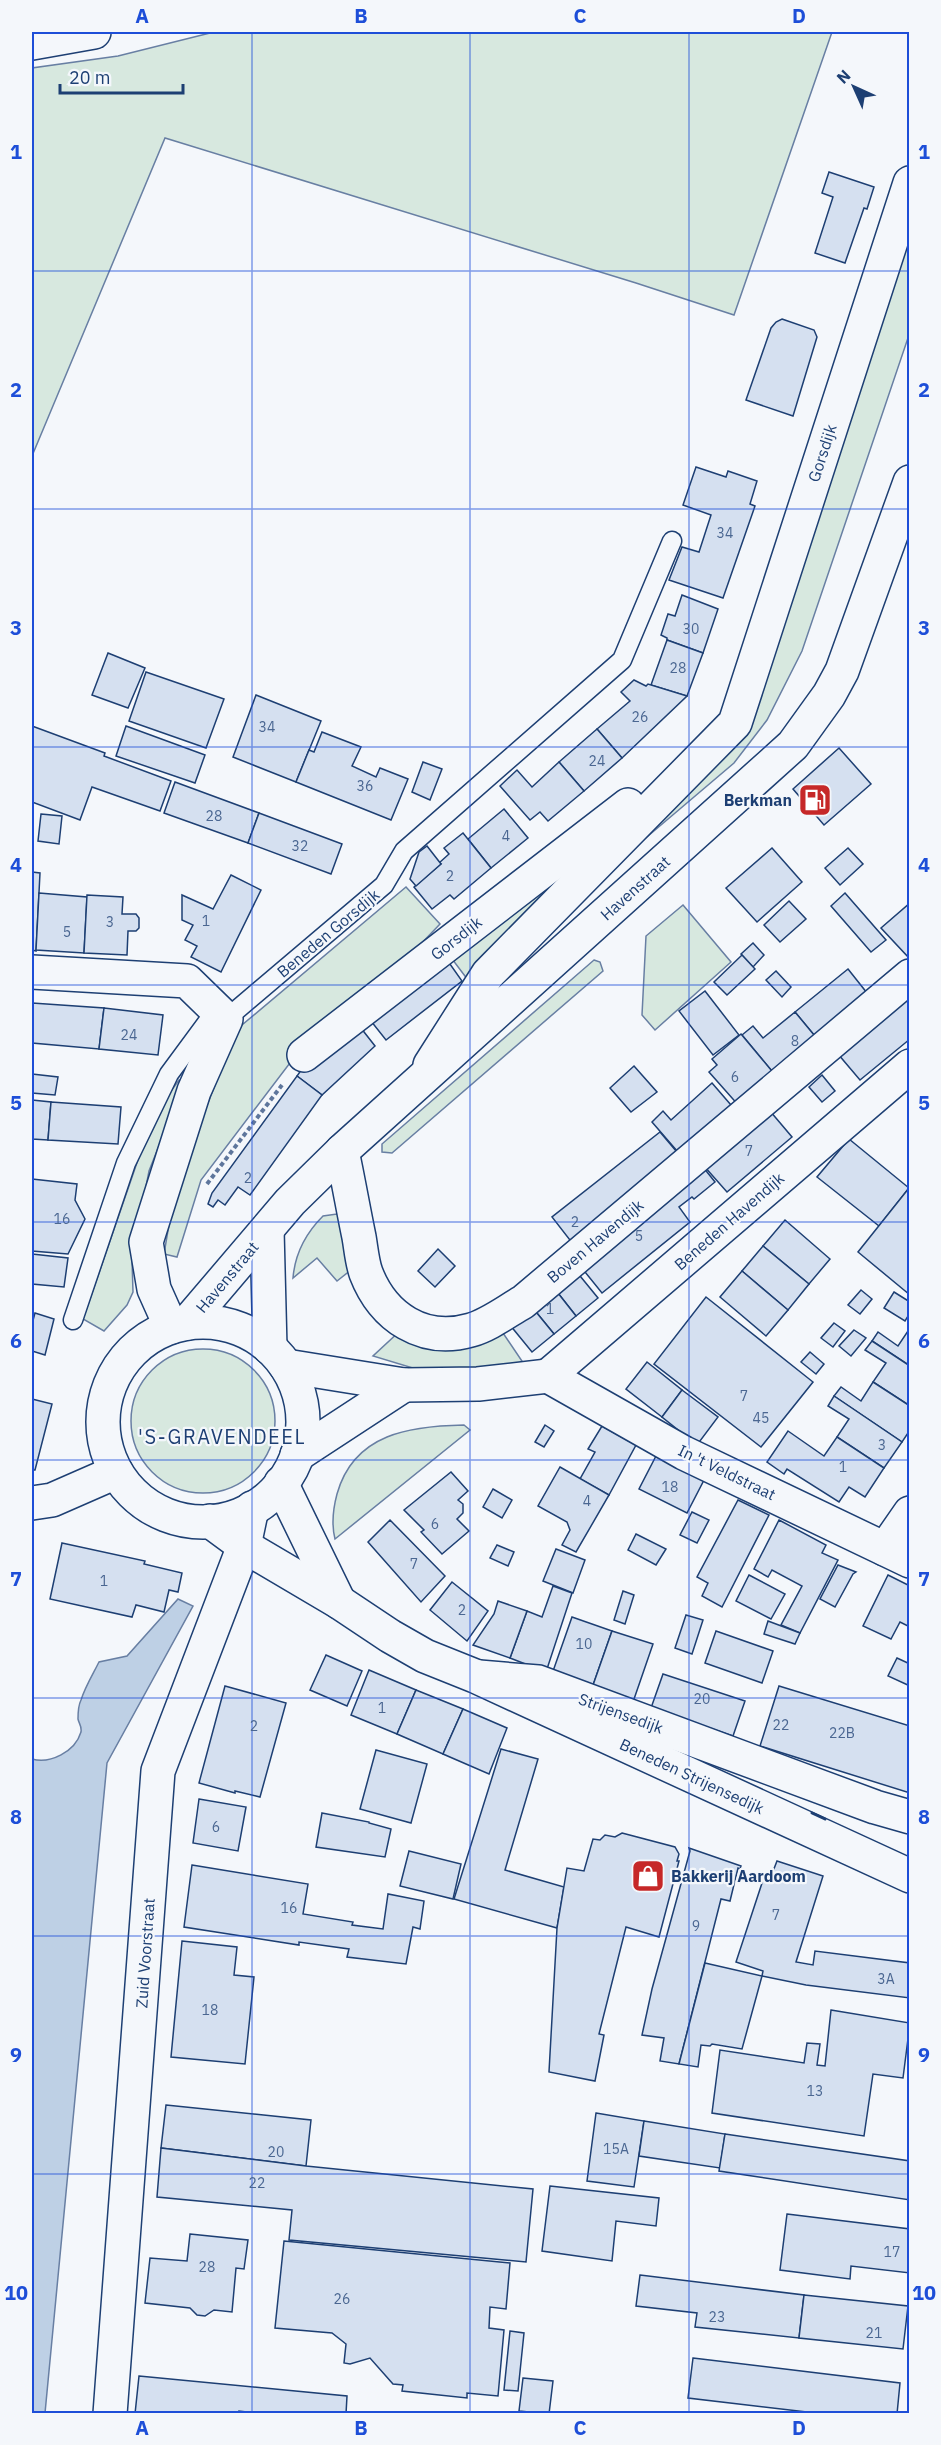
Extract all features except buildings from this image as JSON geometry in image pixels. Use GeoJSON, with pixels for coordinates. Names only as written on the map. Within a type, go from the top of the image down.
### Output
{"type":"FeatureCollection","features":[{"type":"Feature","properties":{"kind":"street"},"geometry":{"type":"LineString","coordinates":[[32,43],[94,32]]}},
{"type":"Feature","properties":{"kind":"street","name":"Gorsdijk"},"geometry":{"type":"LineString","coordinates":[[423,1077],[488,974],[735,723],[909,183]]}},
{"type":"Feature","properties":{"kind":"street","name":"Havenstraat"},"geometry":{"type":"LineString","coordinates":[[179,1325],[290,1202],[342,1151],[759,777],[804,733],[842,671],[909,482]]}},
{"type":"Feature","properties":{"kind":"street","name":"Gorsdijk"},"geometry":{"type":"LineString","coordinates":[[304,1055],[735,723]]}},
{"type":"Feature","properties":{"kind":"street"},"geometry":{"type":"LineString","coordinates":[[32,972],[187,981],[222,1014]]}},
{"type":"Feature","properties":{"kind":"street","name":"Boven Havendijk"},"geometry":{"type":"LineString","coordinates":[[342,1151],[366,1272],[377,1293],[394,1315],[411,1328],[431,1333],[473,1330],[524,1302],[909,976]]}},
{"type":"Feature","properties":{"kind":"street","name":"Beneden Gorsdijk"},"geometry":{"type":"LineString","coordinates":[[179,1325],[154,1288],[146,1242],[194,1091],[222,1014]]}},
{"type":"Feature","properties":{"kind":"street","name":"Beneden Havendijk"},"geometry":{"type":"LineString","coordinates":[[548,1376],[905,1078]]}},
{"type":"Feature","properties":{"kind":"street","name":"Havenstraat"},"geometry":{"type":"LineString","coordinates":[[267,1230],[278,1357]]}},
{"type":"Feature","properties":{"kind":"street"},"geometry":{"type":"LineString","coordinates":[[209,1322],[231,1326],[252,1335],[278,1357],[295,1382],[300,1400],[302,1437],[291,1470],[268,1497],[239,1515],[210,1521],[178,1518],[149,1506],[136,1496],[116,1472],[109,1456],[103,1421],[109,1387],[127,1356],[155,1334],[179,1325],[209,1322]]}},
{"type":"Feature","properties":{"kind":"street"},"geometry":{"type":"LineString","coordinates":[[278,1357],[404,1384],[478,1384],[548,1376]]}},
{"type":"Feature","properties":{"kind":"street","name":"In 't Veldstraat"},"geometry":{"type":"LineString","coordinates":[[548,1376],[684,1452],[897,1555]]}},
{"type":"Feature","properties":{"kind":"street"},"geometry":{"type":"LineString","coordinates":[[297,1455],[404,1384]]}},
{"type":"Feature","properties":{"kind":"street"},"geometry":{"type":"LineString","coordinates":[[38,1499],[116,1472]]}},
{"type":"Feature","properties":{"kind":"street","name":"Strijensedijk"},"geometry":{"type":"LineString","coordinates":[[281,1483],[339,1602]]}},
{"type":"Feature","properties":{"kind":"street","name":"Zuid Voorstraat"},"geometry":{"type":"LineString","coordinates":[[110,2414],[158,1772],[244,1546],[252,1508]]}},
{"type":"Feature","properties":{"kind":"street"},"geometry":{"type":"LineString","coordinates":[[897,1555],[909,1513]]}},
{"type":"Feature","properties":{"kind":"street","name":"Strijensedijk"},"geometry":{"type":"LineString","coordinates":[[210,1521],[244,1546],[425,1656],[475,1676],[538,1682],[875,1807],[909,1817]]}},
{"type":"Feature","properties":{"kind":"street","name":"Beneden Strijensedijk"},"geometry":{"type":"LineString","coordinates":[[475,1676],[909,1876]]}},
{"type":"Feature","properties":{"kind":"lane","name":"Beneden Gorsdijk"},"geometry":{"type":"LineString","coordinates":[[73,1320],[126,1163],[169,1074],[222,1014],[384,885],[405,851],[622,660],[672,541]]}},
{"type":"Feature","properties":{"kind":"path"},"geometry":{"type":"LineString","coordinates":[[207,1183],[304,1055]]}},
{"type":"Feature","properties":{"kind":"shaded area"},"geometry":{"type":"Polygon","coordinates":[[[214,32],[832,32],[734,315],[165,138],[32,456],[32,68],[118,56],[214,32]]]}},
{"type":"Feature","properties":{"kind":"shaded area"},"geometry":{"type":"Polygon","coordinates":[[[909,193],[909,335],[802,651],[767,720],[734,763],[628,853],[712,740],[909,193]]]}},
{"type":"Feature","properties":{"kind":"shaded area"},"geometry":{"type":"Polygon","coordinates":[[[611,827],[468,980],[449,955],[611,827]]]}},
{"type":"Feature","properties":{"kind":"shaded area"},"geometry":{"type":"Polygon","coordinates":[[[406,887],[440,924],[371,996],[299,1051],[201,1180],[177,1257],[164,1254],[176,1183],[229,1050],[242,1025],[406,887]]]}},
{"type":"Feature","properties":{"kind":"shaded area"},"geometry":{"type":"Polygon","coordinates":[[[683,905],[731,962],[655,1030],[642,1015],[646,936],[683,905]]]}},
{"type":"Feature","properties":{"kind":"shaded area"},"geometry":{"type":"Polygon","coordinates":[[[594,960],[600,962],[603,971],[392,1153],[382,1152],[382,1144],[594,960]]]}},
{"type":"Feature","properties":{"kind":"shaded area"},"geometry":{"type":"Polygon","coordinates":[[[179,1080],[184,1083],[149,1171],[132,1260],[133,1292],[127,1305],[104,1331],[83,1319],[140,1154],[163,1102],[179,1080]]]}},
{"type":"Feature","properties":{"kind":"shaded area"},"geometry":{"type":"Polygon","coordinates":[[[337,1214],[344,1219],[356,1266],[337,1281],[317,1258],[293,1278],[302,1244],[311,1230],[323,1216],[337,1214]]]}},
{"type":"Feature","properties":{"kind":"shaded area"},"geometry":{"type":"Polygon","coordinates":[[[401,1330],[503,1333],[528,1370],[416,1369],[373,1356],[401,1330]]]}},
{"type":"Feature","properties":{"kind":"shaded area"},"geometry":{"type":"Polygon","coordinates":[[[203,1349],[231,1354],[254,1370],[270,1393],[275,1421],[270,1449],[254,1472],[231,1488],[203,1493],[175,1488],[152,1472],[136,1449],[131,1421],[136,1393],[152,1370],[175,1354],[203,1349]]]}},
{"type":"Feature","properties":{"kind":"shaded area"},"geometry":{"type":"Polygon","coordinates":[[[464,1425],[470,1430],[335,1539],[334,1505],[345,1474],[357,1458],[371,1446],[387,1437],[405,1431],[464,1425]]]}},
{"type":"Feature","properties":{"kind":"water"},"geometry":{"type":"Polygon","coordinates":[[[178,1599],[193,1606],[107,1763],[45,2413],[32,2413],[32,1759],[46,1760],[68,1751],[81,1732],[78,1719],[80,1702],[99,1662],[127,1656],[178,1599]]]}},
{"type":"Feature","properties":{"kind":"wall"},"geometry":{"type":"LineString","coordinates":[[812,1813],[825,1819]]}},
{"type":"Feature","properties":{"kind":"place","name":"Berkman"},"geometry":{"type":"Point","coordinates":[815,800]}},
{"type":"Feature","properties":{"kind":"place","name":"Bakkerij Aardoom"},"geometry":{"type":"Point","coordinates":[648,1876]}},
{"type":"Feature","properties":{"kind":"district","name":"'S-GRAVENDEEL"},"geometry":{"type":"Point","coordinates":[222,1436]}}]}
